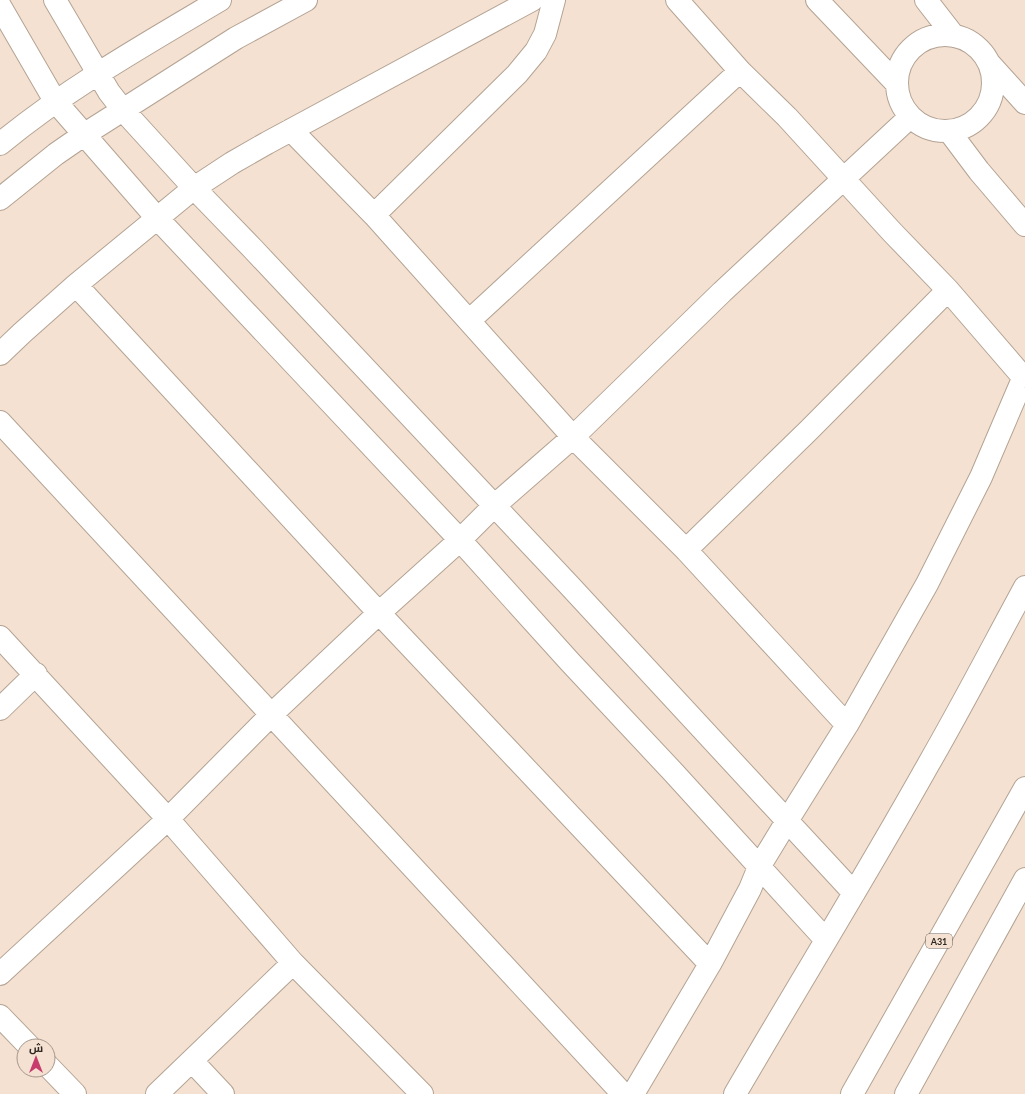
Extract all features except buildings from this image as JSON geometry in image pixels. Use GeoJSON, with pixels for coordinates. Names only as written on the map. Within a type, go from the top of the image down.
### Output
{"type":"FeatureCollection","features":[{"type":"Feature","properties":{"kind":"main road"},"geometry":{"type":"LineString","coordinates":[[55,0],[109,92],[123,110],[194,188],[574,591],[854,893]]}},
{"type":"Feature","properties":{"kind":"main road"},"geometry":{"type":"LineString","coordinates":[[0,144],[55,101],[98,73],[220,0]]}},
{"type":"Feature","properties":{"kind":"main road"},"geometry":{"type":"LineString","coordinates":[[0,199],[56,154],[85,134],[236,38],[306,0]]}},
{"type":"Feature","properties":{"kind":"main road"},"geometry":{"type":"LineString","coordinates":[[0,354],[76,285],[194,188],[232,163],[291,130],[532,0]]}},
{"type":"Feature","properties":{"kind":"main road"},"geometry":{"type":"LineString","coordinates":[[374,215],[517,74],[536,51],[545,34],[554,0]]}},
{"type":"Feature","properties":{"kind":"main road"},"geometry":{"type":"LineString","coordinates":[[633,1094],[710,964],[760,867],[847,725],[900,633],[955,530],[981,477],[1024,375],[948,290],[892,232],[844,178],[787,117],[740,71],[677,0]]}},
{"type":"Feature","properties":{"kind":"main road"},"geometry":{"type":"LineString","coordinates":[[817,0],[896,83]]}},
{"type":"Feature","properties":{"kind":"main road"},"geometry":{"type":"LineString","coordinates":[[926,0],[954,36]]}},
{"type":"Feature","properties":{"kind":"main road"},"geometry":{"type":"LineString","coordinates":[[0,6],[55,101],[157,218],[460,540],[826,940]]}},
{"type":"Feature","properties":{"kind":"main road"},"geometry":{"type":"LineString","coordinates":[[988,63],[993,78],[992,93],[986,108],[976,120],[963,128],[949,131],[928,128],[910,117],[900,101],[896,83],[900,66],[908,52],[922,41],[938,36],[954,36],[969,42],[980,51],[988,63],[1025,103]]}},
{"type":"Feature","properties":{"kind":"main road"},"geometry":{"type":"LineString","coordinates":[[470,320],[740,71]]}},
{"type":"Feature","properties":{"kind":"main road"},"geometry":{"type":"LineString","coordinates":[[0,974],[168,819],[272,714],[379,613],[460,540],[494,506],[573,437],[722,292],[910,117]]}},
{"type":"Feature","properties":{"kind":"main road"},"geometry":{"type":"LineString","coordinates":[[291,130],[374,215],[470,320],[573,437],[686,550],[847,725]]}},
{"type":"Feature","properties":{"kind":"main road"},"geometry":{"type":"LineString","coordinates":[[949,131],[979,171],[1025,225]]}},
{"type":"Feature","properties":{"kind":"main road"},"geometry":{"type":"LineString","coordinates":[[76,285],[379,613],[710,964]]}},
{"type":"Feature","properties":{"kind":"main road"},"geometry":{"type":"LineString","coordinates":[[686,550],[803,436],[948,290]]}},
{"type":"Feature","properties":{"kind":"main road"},"geometry":{"type":"LineString","coordinates":[[0,422],[623,1094]]}},
{"type":"Feature","properties":{"kind":"main road"},"geometry":{"type":"LineString","coordinates":[[735,1094],[928,765],[982,669],[1025,587]]}},
{"type":"Feature","properties":{"kind":"main road"},"geometry":{"type":"LineString","coordinates":[[0,637],[36,674],[168,819],[293,963],[422,1094]]}},
{"type":"Feature","properties":{"kind":"main road"},"geometry":{"type":"LineString","coordinates":[[0,709],[36,674]]}},
{"type":"Feature","properties":{"kind":"main road","name":"A31"},"geometry":{"type":"LineString","coordinates":[[852,1094],[1025,788]]}},
{"type":"Feature","properties":{"kind":"main road"},"geometry":{"type":"LineString","coordinates":[[906,1094],[1025,879]]}},
{"type":"Feature","properties":{"kind":"main road"},"geometry":{"type":"LineString","coordinates":[[157,1094],[293,963]]}},
{"type":"Feature","properties":{"kind":"main road"},"geometry":{"type":"LineString","coordinates":[[0,1016],[21,1038]]}},
{"type":"Feature","properties":{"kind":"main road"},"geometry":{"type":"LineString","coordinates":[[192,1060],[223,1094]]}},
{"type":"Feature","properties":{"kind":"main road"},"geometry":{"type":"LineString","coordinates":[[56,1074],[75,1094]]}}]}
